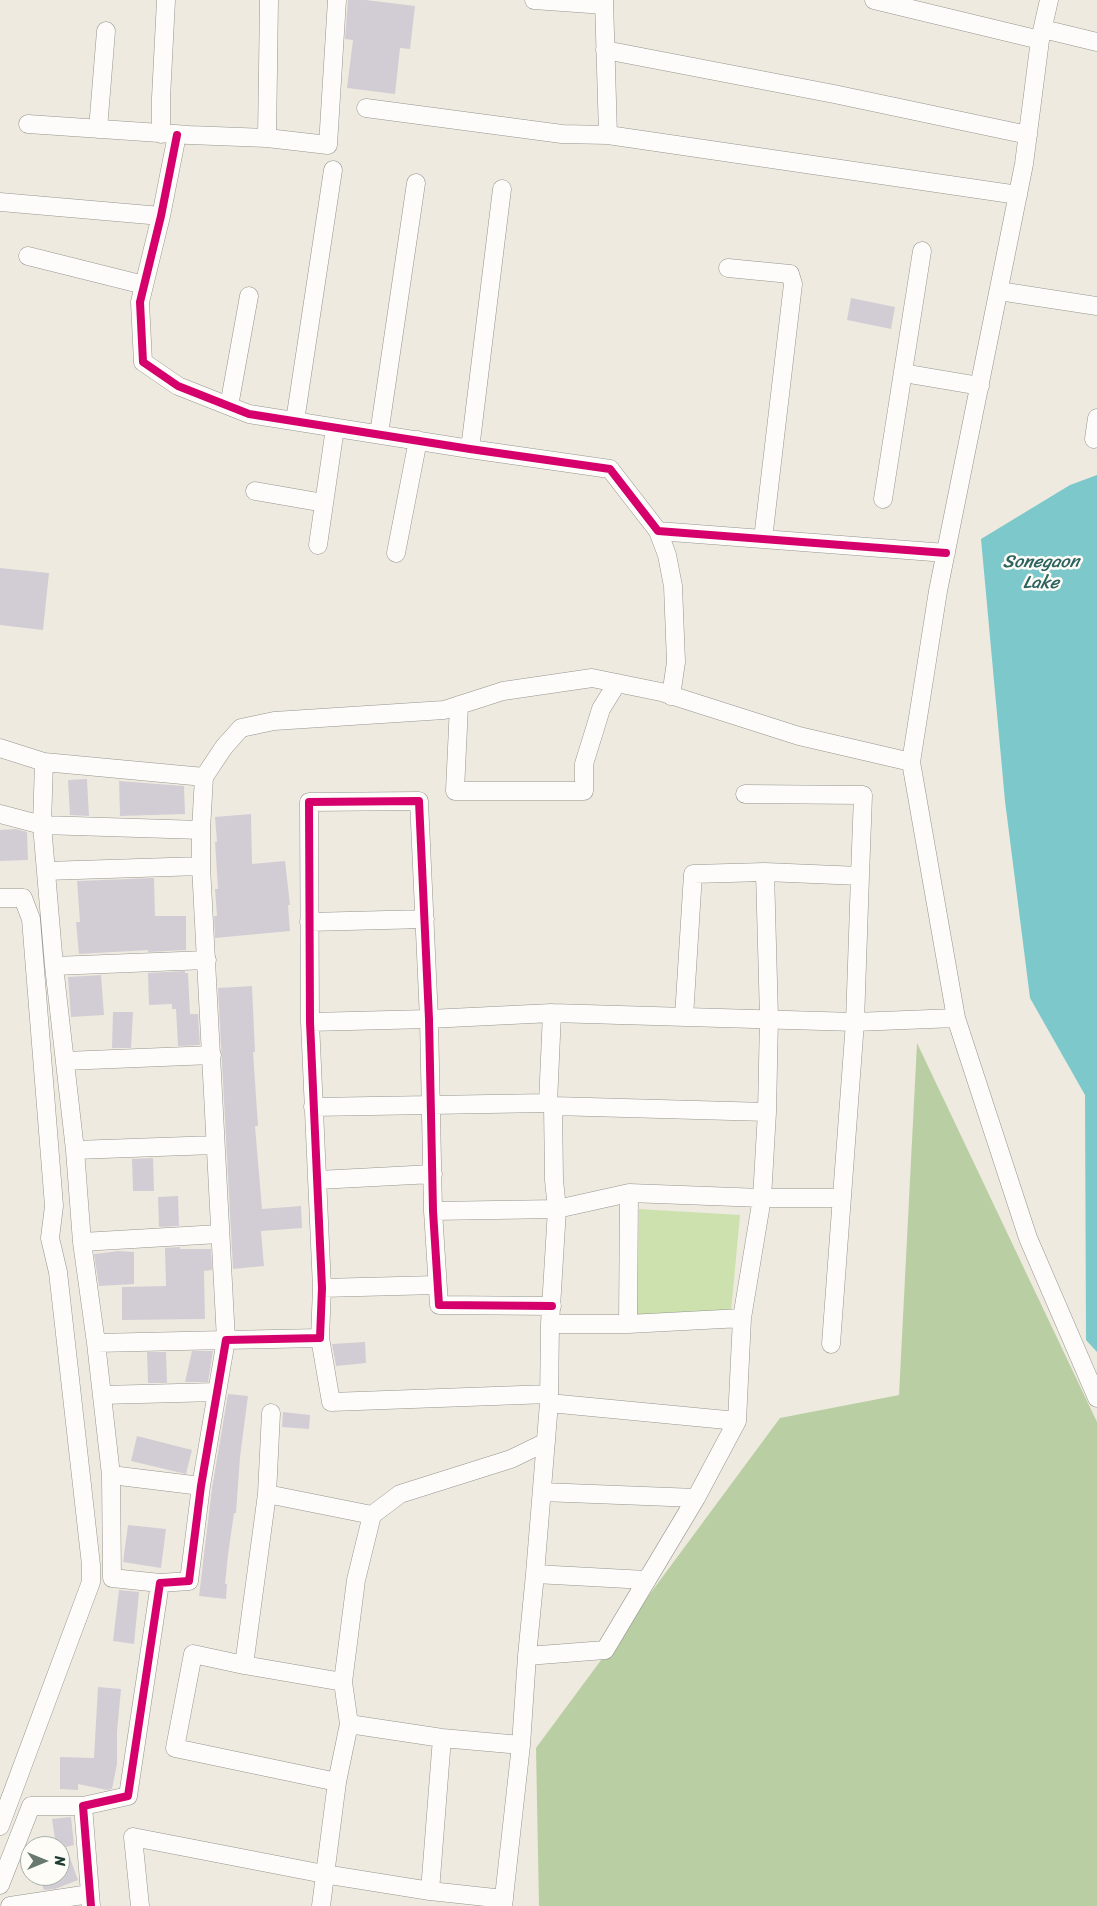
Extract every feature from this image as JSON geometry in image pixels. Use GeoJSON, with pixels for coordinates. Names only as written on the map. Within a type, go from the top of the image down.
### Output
{"type":"FeatureCollection","features":[{"type":"Feature","properties":{"kind":"street"},"geometry":{"type":"LineString","coordinates":[[166,0],[161,98],[169,134],[161,216],[140,302],[143,362],[178,386],[249,414],[418,440],[470,450],[610,469],[658,531],[668,555],[673,586],[676,662],[671,696]]}},
{"type":"Feature","properties":{"kind":"street"},"geometry":{"type":"LineString","coordinates":[[267,138],[269,0]]}},
{"type":"Feature","properties":{"kind":"street"},"geometry":{"type":"LineString","coordinates":[[28,124],[169,134],[267,138],[328,145],[337,0]]}},
{"type":"Feature","properties":{"kind":"street"},"geometry":{"type":"LineString","coordinates":[[534,0],[604,3],[608,135]]}},
{"type":"Feature","properties":{"kind":"street"},"geometry":{"type":"LineString","coordinates":[[874,0],[920,5],[1042,35],[1097,42]]}},
{"type":"Feature","properties":{"kind":"street"},"geometry":{"type":"LineString","coordinates":[[1049,0],[1018,195],[938,591],[911,762],[956,1018],[1028,1238],[1097,1398]]}},
{"type":"Feature","properties":{"kind":"street"},"geometry":{"type":"LineString","coordinates":[[98,129],[106,31]]}},
{"type":"Feature","properties":{"kind":"street"},"geometry":{"type":"LineString","coordinates":[[605,50],[834,94],[1028,135]]}},
{"type":"Feature","properties":{"kind":"street"},"geometry":{"type":"LineString","coordinates":[[366,108],[562,134],[608,135],[1018,195]]}},
{"type":"Feature","properties":{"kind":"street"},"geometry":{"type":"LineString","coordinates":[[295,421],[333,170]]}},
{"type":"Feature","properties":{"kind":"street"},"geometry":{"type":"LineString","coordinates":[[379,434],[416,183]]}},
{"type":"Feature","properties":{"kind":"street"},"geometry":{"type":"LineString","coordinates":[[470,450],[502,189]]}},
{"type":"Feature","properties":{"kind":"street"},"geometry":{"type":"LineString","coordinates":[[0,202],[161,216]]}},
{"type":"Feature","properties":{"kind":"street"},"geometry":{"type":"LineString","coordinates":[[883,499],[922,251]]}},
{"type":"Feature","properties":{"kind":"street"},"geometry":{"type":"LineString","coordinates":[[28,256],[144,286]]}},
{"type":"Feature","properties":{"kind":"street"},"geometry":{"type":"LineString","coordinates":[[728,268],[790,274],[793,284],[763,539]]}},
{"type":"Feature","properties":{"kind":"street"},"geometry":{"type":"LineString","coordinates":[[999,291],[1097,306]]}},
{"type":"Feature","properties":{"kind":"street"},"geometry":{"type":"LineString","coordinates":[[229,406],[249,296]]}},
{"type":"Feature","properties":{"kind":"street"},"geometry":{"type":"LineString","coordinates":[[903,373],[980,386]]}},
{"type":"Feature","properties":{"kind":"street"},"geometry":{"type":"LineString","coordinates":[[1094,439],[1097,418]]}},
{"type":"Feature","properties":{"kind":"street"},"geometry":{"type":"LineString","coordinates":[[318,546],[335,428]]}},
{"type":"Feature","properties":{"kind":"street"},"geometry":{"type":"LineString","coordinates":[[396,553],[418,440]]}},
{"type":"Feature","properties":{"kind":"street"},"geometry":{"type":"LineString","coordinates":[[255,491],[324,503]]}},
{"type":"Feature","properties":{"kind":"street"},"geometry":{"type":"LineString","coordinates":[[658,531],[946,553]]}},
{"type":"Feature","properties":{"kind":"street"},"geometry":{"type":"LineString","coordinates":[[44,762],[42,826],[54,966],[75,1150],[82,1242],[111,1476],[112,1578],[160,1583],[189,1581],[201,1486],[226,1340],[201,866],[201,830],[204,777],[224,747],[240,728],[274,721],[444,710],[503,691],[592,678],[671,696],[799,736],[911,762]]}},
{"type":"Feature","properties":{"kind":"street"},"geometry":{"type":"LineString","coordinates":[[459,705],[455,792],[584,791],[584,764],[601,709],[617,683]]}},
{"type":"Feature","properties":{"kind":"street"},"geometry":{"type":"LineString","coordinates":[[0,748],[44,762],[204,777]]}},
{"type":"Feature","properties":{"kind":"street"},"geometry":{"type":"LineString","coordinates":[[745,794],[863,795],[855,1022],[831,1344]]}},
{"type":"Feature","properties":{"kind":"street"},"geometry":{"type":"LineString","coordinates":[[552,1306],[439,1305],[433,1211],[429,1019],[419,801],[309,802],[310,1022],[322,1288],[320,1338],[330,1402],[549,1399],[737,1421]]}},
{"type":"Feature","properties":{"kind":"street"},"geometry":{"type":"LineString","coordinates":[[4,817],[42,826],[201,830]]}},
{"type":"Feature","properties":{"kind":"street"},"geometry":{"type":"LineString","coordinates":[[46,871],[201,866]]}},
{"type":"Feature","properties":{"kind":"street"},"geometry":{"type":"LineString","coordinates":[[684,1017],[693,874],[765,872],[860,876]]}},
{"type":"Feature","properties":{"kind":"street"},"geometry":{"type":"LineString","coordinates":[[527,1656],[605,1650],[696,1498],[737,1421],[742,1318],[762,1198],[769,1018],[765,872]]}},
{"type":"Feature","properties":{"kind":"street"},"geometry":{"type":"LineString","coordinates":[[0,898],[23,898],[31,919],[54,1206],[50,1238],[58,1272],[91,1565],[91,1582],[0,1826]]}},
{"type":"Feature","properties":{"kind":"street"},"geometry":{"type":"LineString","coordinates":[[309,922],[425,919]]}},
{"type":"Feature","properties":{"kind":"street"},"geometry":{"type":"LineString","coordinates":[[54,966],[207,960]]}},
{"type":"Feature","properties":{"kind":"street"},"geometry":{"type":"LineString","coordinates":[[310,1022],[552,1013],[855,1022],[956,1018]]}},
{"type":"Feature","properties":{"kind":"street"},"geometry":{"type":"LineString","coordinates":[[140,1906],[133,1838],[324,1874],[503,1903],[521,1745],[549,1399],[550,1324],[557,1209],[550,1104],[552,1013]]}},
{"type":"Feature","properties":{"kind":"street"},"geometry":{"type":"LineString","coordinates":[[65,1061],[212,1055]]}},
{"type":"Feature","properties":{"kind":"street"},"geometry":{"type":"LineString","coordinates":[[313,1107],[550,1104],[766,1112]]}},
{"type":"Feature","properties":{"kind":"street"},"geometry":{"type":"LineString","coordinates":[[75,1150],[215,1145]]}},
{"type":"Feature","properties":{"kind":"street"},"geometry":{"type":"LineString","coordinates":[[318,1180],[433,1174]]}},
{"type":"Feature","properties":{"kind":"street"},"geometry":{"type":"LineString","coordinates":[[433,1211],[557,1209],[629,1193],[762,1198],[841,1198]]}},
{"type":"Feature","properties":{"kind":"street"},"geometry":{"type":"LineString","coordinates":[[628,1324],[629,1193]]}},
{"type":"Feature","properties":{"kind":"street"},"geometry":{"type":"LineString","coordinates":[[82,1242],[220,1234]]}},
{"type":"Feature","properties":{"kind":"street"},"geometry":{"type":"LineString","coordinates":[[322,1288],[437,1285]]}},
{"type":"Feature","properties":{"kind":"street"},"geometry":{"type":"LineString","coordinates":[[550,1324],[628,1324],[742,1318]]}},
{"type":"Feature","properties":{"kind":"street"},"geometry":{"type":"LineString","coordinates":[[96,1343],[320,1338]]}},
{"type":"Feature","properties":{"kind":"street"},"geometry":{"type":"LineString","coordinates":[[102,1395],[217,1392]]}},
{"type":"Feature","properties":{"kind":"street"},"geometry":{"type":"LineString","coordinates":[[244,1666],[267,1494],[272,1413]]}},
{"type":"Feature","properties":{"kind":"street"},"geometry":{"type":"LineString","coordinates":[[321,1906],[337,1782],[349,1724],[343,1682],[356,1580],[372,1515],[400,1494],[511,1459],[546,1442]]}},
{"type":"Feature","properties":{"kind":"street"},"geometry":{"type":"LineString","coordinates":[[111,1476],[201,1486]]}},
{"type":"Feature","properties":{"kind":"street"},"geometry":{"type":"LineString","coordinates":[[542,1492],[696,1498]]}},
{"type":"Feature","properties":{"kind":"street"},"geometry":{"type":"LineString","coordinates":[[267,1494],[372,1515]]}},
{"type":"Feature","properties":{"kind":"street"},"geometry":{"type":"LineString","coordinates":[[535,1574],[646,1580]]}},
{"type":"Feature","properties":{"kind":"street"},"geometry":{"type":"LineString","coordinates":[[0,1885],[31,1806],[83,1806],[128,1796],[160,1583]]}},
{"type":"Feature","properties":{"kind":"street"},"geometry":{"type":"LineString","coordinates":[[337,1782],[175,1748],[194,1654],[244,1666],[343,1682]]}},
{"type":"Feature","properties":{"kind":"street"},"geometry":{"type":"LineString","coordinates":[[349,1724],[442,1738],[521,1745]]}},
{"type":"Feature","properties":{"kind":"street"},"geometry":{"type":"LineString","coordinates":[[430,1891],[442,1738]]}},
{"type":"Feature","properties":{"kind":"street"},"geometry":{"type":"LineString","coordinates":[[10,1906],[91,1900],[83,1806]]}},
{"type":"Feature","properties":{"kind":"green space"},"geometry":{"type":"Polygon","coordinates":[[[917,1043],[1097,1422],[1097,1906],[539,1906],[536,1748],[780,1418],[899,1395],[917,1043]]]}},
{"type":"Feature","properties":{"kind":"green space"},"geometry":{"type":"Polygon","coordinates":[[[639,1209],[740,1215],[731,1312],[637,1315],[639,1209]]]}},
{"type":"Feature","properties":{"kind":"water","name":"Sonegaon Lake"},"geometry":{"type":"Polygon","coordinates":[[[1097,475],[1097,1352],[1086,1340],[1085,1095],[1030,998],[1005,801],[981,539],[1070,485],[1097,475]]]}},
{"type":"Feature","properties":{"kind":"building"},"geometry":{"type":"Polygon","coordinates":[[[348,0],[366,0],[415,6],[410,49],[400,48],[395,94],[347,88],[353,40],[345,39],[348,0]]]}},
{"type":"Feature","properties":{"kind":"building"},"geometry":{"type":"Polygon","coordinates":[[[851,298],[895,307],[891,329],[847,320],[851,298]]]}},
{"type":"Feature","properties":{"kind":"building"},"geometry":{"type":"Polygon","coordinates":[[[0,568],[49,573],[43,630],[0,625],[0,568]]]}},
{"type":"Feature","properties":{"kind":"building"},"geometry":{"type":"Polygon","coordinates":[[[87,779],[89,816],[70,815],[68,780],[87,779]]]}},
{"type":"Feature","properties":{"kind":"building"},"geometry":{"type":"Polygon","coordinates":[[[119,781],[184,786],[185,814],[120,816],[119,781]]]}},
{"type":"Feature","properties":{"kind":"building"},"geometry":{"type":"Polygon","coordinates":[[[251,814],[252,864],[285,861],[290,905],[288,905],[290,931],[215,938],[214,916],[217,916],[215,889],[218,889],[215,817],[251,814]]]}},
{"type":"Feature","properties":{"kind":"building"},"geometry":{"type":"Polygon","coordinates":[[[16,829],[27,832],[28,860],[0,861],[0,830],[16,829]]]}},
{"type":"Feature","properties":{"kind":"building"},"geometry":{"type":"Polygon","coordinates":[[[154,878],[155,916],[186,916],[186,950],[79,954],[76,922],[80,922],[77,881],[154,878]]]}},
{"type":"Feature","properties":{"kind":"building"},"geometry":{"type":"Polygon","coordinates":[[[185,971],[185,973],[188,973],[190,1014],[198,1014],[200,1045],[178,1046],[176,1009],[172,1009],[172,1004],[149,1005],[148,973],[185,971]]]}},
{"type":"Feature","properties":{"kind":"building"},"geometry":{"type":"Polygon","coordinates":[[[101,975],[104,1015],[71,1017],[68,977],[101,975]]]}},
{"type":"Feature","properties":{"kind":"building"},"geometry":{"type":"Polygon","coordinates":[[[252,986],[255,1052],[253,1052],[258,1126],[255,1126],[262,1209],[301,1206],[302,1228],[261,1231],[264,1266],[233,1269],[218,988],[252,986]]]}},
{"type":"Feature","properties":{"kind":"building"},"geometry":{"type":"Polygon","coordinates":[[[113,1012],[133,1012],[131,1048],[112,1048],[113,1012]]]}},
{"type":"Feature","properties":{"kind":"building"},"geometry":{"type":"Polygon","coordinates":[[[153,1158],[154,1191],[133,1191],[132,1159],[153,1158]]]}},
{"type":"Feature","properties":{"kind":"building"},"geometry":{"type":"Polygon","coordinates":[[[178,1196],[179,1226],[159,1227],[158,1197],[178,1196]]]}},
{"type":"Feature","properties":{"kind":"building"},"geometry":{"type":"Polygon","coordinates":[[[180,1247],[180,1249],[211,1249],[212,1270],[204,1271],[205,1319],[122,1320],[122,1287],[166,1286],[165,1248],[180,1247]]]}},
{"type":"Feature","properties":{"kind":"building"},"geometry":{"type":"Polygon","coordinates":[[[119,1251],[134,1252],[134,1284],[99,1286],[94,1254],[119,1251]]]}},
{"type":"Feature","properties":{"kind":"building"},"geometry":{"type":"Polygon","coordinates":[[[365,1342],[366,1363],[336,1366],[332,1344],[365,1342]]]}},
{"type":"Feature","properties":{"kind":"building"},"geometry":{"type":"Polygon","coordinates":[[[192,1351],[213,1351],[208,1382],[185,1382],[192,1351]]]}},
{"type":"Feature","properties":{"kind":"building"},"geometry":{"type":"Polygon","coordinates":[[[147,1352],[166,1352],[167,1383],[148,1383],[147,1352]]]}},
{"type":"Feature","properties":{"kind":"building"},"geometry":{"type":"Polygon","coordinates":[[[228,1394],[248,1396],[240,1457],[236,1513],[234,1513],[228,1555],[225,1584],[227,1584],[226,1599],[199,1596],[212,1488],[228,1394]]]}},
{"type":"Feature","properties":{"kind":"building"},"geometry":{"type":"Polygon","coordinates":[[[283,1412],[310,1415],[309,1429],[282,1427],[283,1412]]]}},
{"type":"Feature","properties":{"kind":"building"},"geometry":{"type":"Polygon","coordinates":[[[137,1436],[192,1450],[186,1474],[131,1461],[137,1436]]]}},
{"type":"Feature","properties":{"kind":"building"},"geometry":{"type":"Polygon","coordinates":[[[128,1525],[166,1529],[161,1568],[123,1562],[128,1525]]]}},
{"type":"Feature","properties":{"kind":"building"},"geometry":{"type":"Polygon","coordinates":[[[119,1590],[139,1592],[134,1644],[113,1641],[119,1590]]]}},
{"type":"Feature","properties":{"kind":"building"},"geometry":{"type":"Polygon","coordinates":[[[98,1687],[121,1689],[117,1732],[117,1764],[112,1789],[107,1790],[78,1784],[78,1790],[60,1789],[60,1757],[94,1758],[98,1687]]]}},
{"type":"Feature","properties":{"kind":"building"},"geometry":{"type":"Polygon","coordinates":[[[71,1817],[74,1845],[70,1846],[70,1836],[55,1836],[52,1819],[71,1817]]]}},
{"type":"Feature","properties":{"kind":"building"},"geometry":{"type":"Polygon","coordinates":[[[70,1858],[78,1880],[70,1883],[70,1858]]]}},
{"type":"Feature","properties":{"kind":"building"},"geometry":{"type":"Polygon","coordinates":[[[43,1886],[63,1886],[55,1889],[44,1890],[43,1886]]]}},
{"type":"Feature","properties":{"kind":"cycle path"},"geometry":{"type":"LineString","coordinates":[[177,135],[161,216],[140,302],[143,362],[178,386],[249,414],[610,469],[658,531],[946,553]]}},
{"type":"Feature","properties":{"kind":"cycle path"},"geometry":{"type":"LineString","coordinates":[[91,1906],[83,1806],[128,1796],[160,1583],[189,1581],[201,1486],[226,1340],[320,1338],[322,1288],[310,1022],[309,802],[419,801],[429,1019],[433,1211],[439,1305],[552,1306]]}}]}
